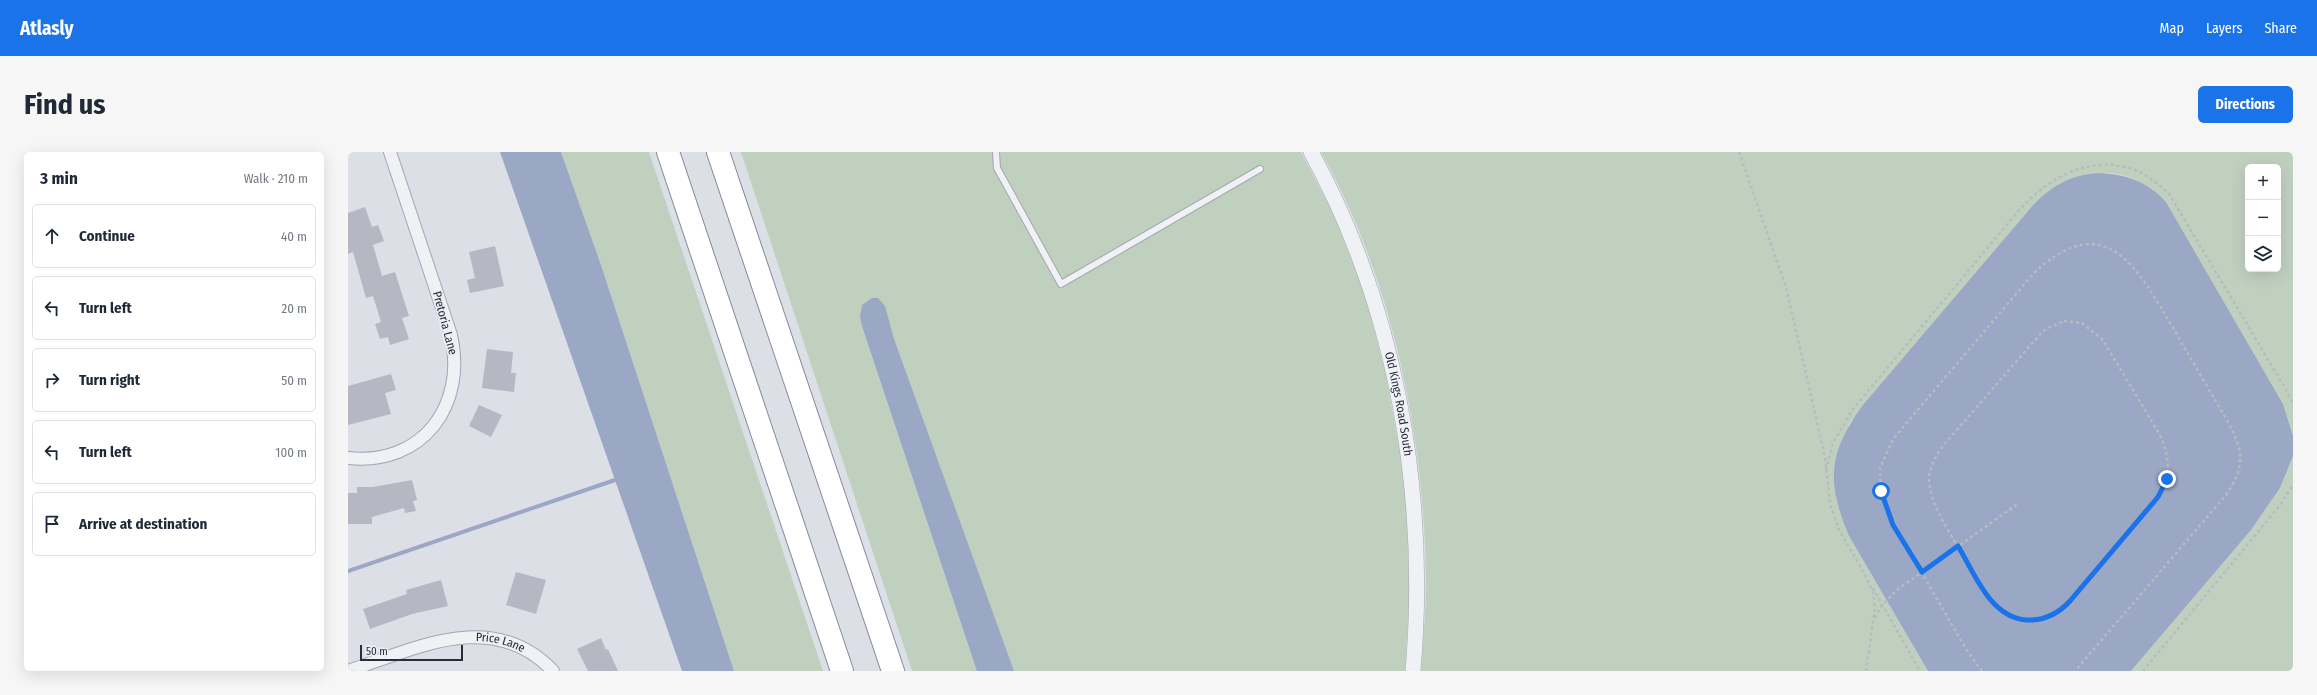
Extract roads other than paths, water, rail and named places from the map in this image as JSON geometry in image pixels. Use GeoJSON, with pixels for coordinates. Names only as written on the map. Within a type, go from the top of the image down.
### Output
{"type":"FeatureCollection","features":[{"type":"Feature","properties":{"kind":"highway"},"geometry":{"type":"LineString","coordinates":[[668,152],[842,671]]}},
{"type":"Feature","properties":{"kind":"highway"},"geometry":{"type":"LineString","coordinates":[[718,152],[893,671]]}},
{"type":"Feature","properties":{"kind":"street","name":"Pretoria Lane"},"geometry":{"type":"LineString","coordinates":[[348,458],[359,459],[386,456],[416,442],[433,426],[442,414],[452,390],[455,377],[456,362],[451,335],[390,152]]}},
{"type":"Feature","properties":{"kind":"street","name":"Old Kings Road South"},"geometry":{"type":"LineString","coordinates":[[1311,152],[1332,193],[1357,250],[1381,326],[1396,382],[1411,477],[1416,556],[1416,617],[1413,671]]}},
{"type":"Feature","properties":{"kind":"street","name":"Price Lane"},"geometry":{"type":"LineString","coordinates":[[348,671],[364,668],[445,640],[480,636],[510,642],[524,647],[535,654],[554,671]]}},
{"type":"Feature","properties":{"kind":"lane"},"geometry":{"type":"LineString","coordinates":[[996,152],[997,168],[1061,284],[1260,169]]}},
{"type":"Feature","properties":{"kind":"water"},"geometry":{"type":"Polygon","coordinates":[[[500,152],[561,152],[601,265],[734,671],[682,671],[500,152]]]}},
{"type":"Feature","properties":{"kind":"water"},"geometry":{"type":"Polygon","coordinates":[[[2098,173],[2118,175],[2135,180],[2144,184],[2166,202],[2283,404],[2293,436],[2293,456],[2280,488],[2251,530],[2131,671],[1928,671],[1849,536],[1842,517],[1834,483],[1834,468],[1837,453],[1851,422],[1863,405],[2034,204],[2048,191],[2063,182],[2079,176],[2098,173]]]}},
{"type":"Feature","properties":{"kind":"water"},"geometry":{"type":"Polygon","coordinates":[[[872,298],[878,298],[885,306],[894,339],[1014,671],[977,671],[862,326],[860,317],[862,305],[872,298]]]}},
{"type":"Feature","properties":{"kind":"waterway"},"geometry":{"type":"LineString","coordinates":[[348,571],[615,480]]}}]}
